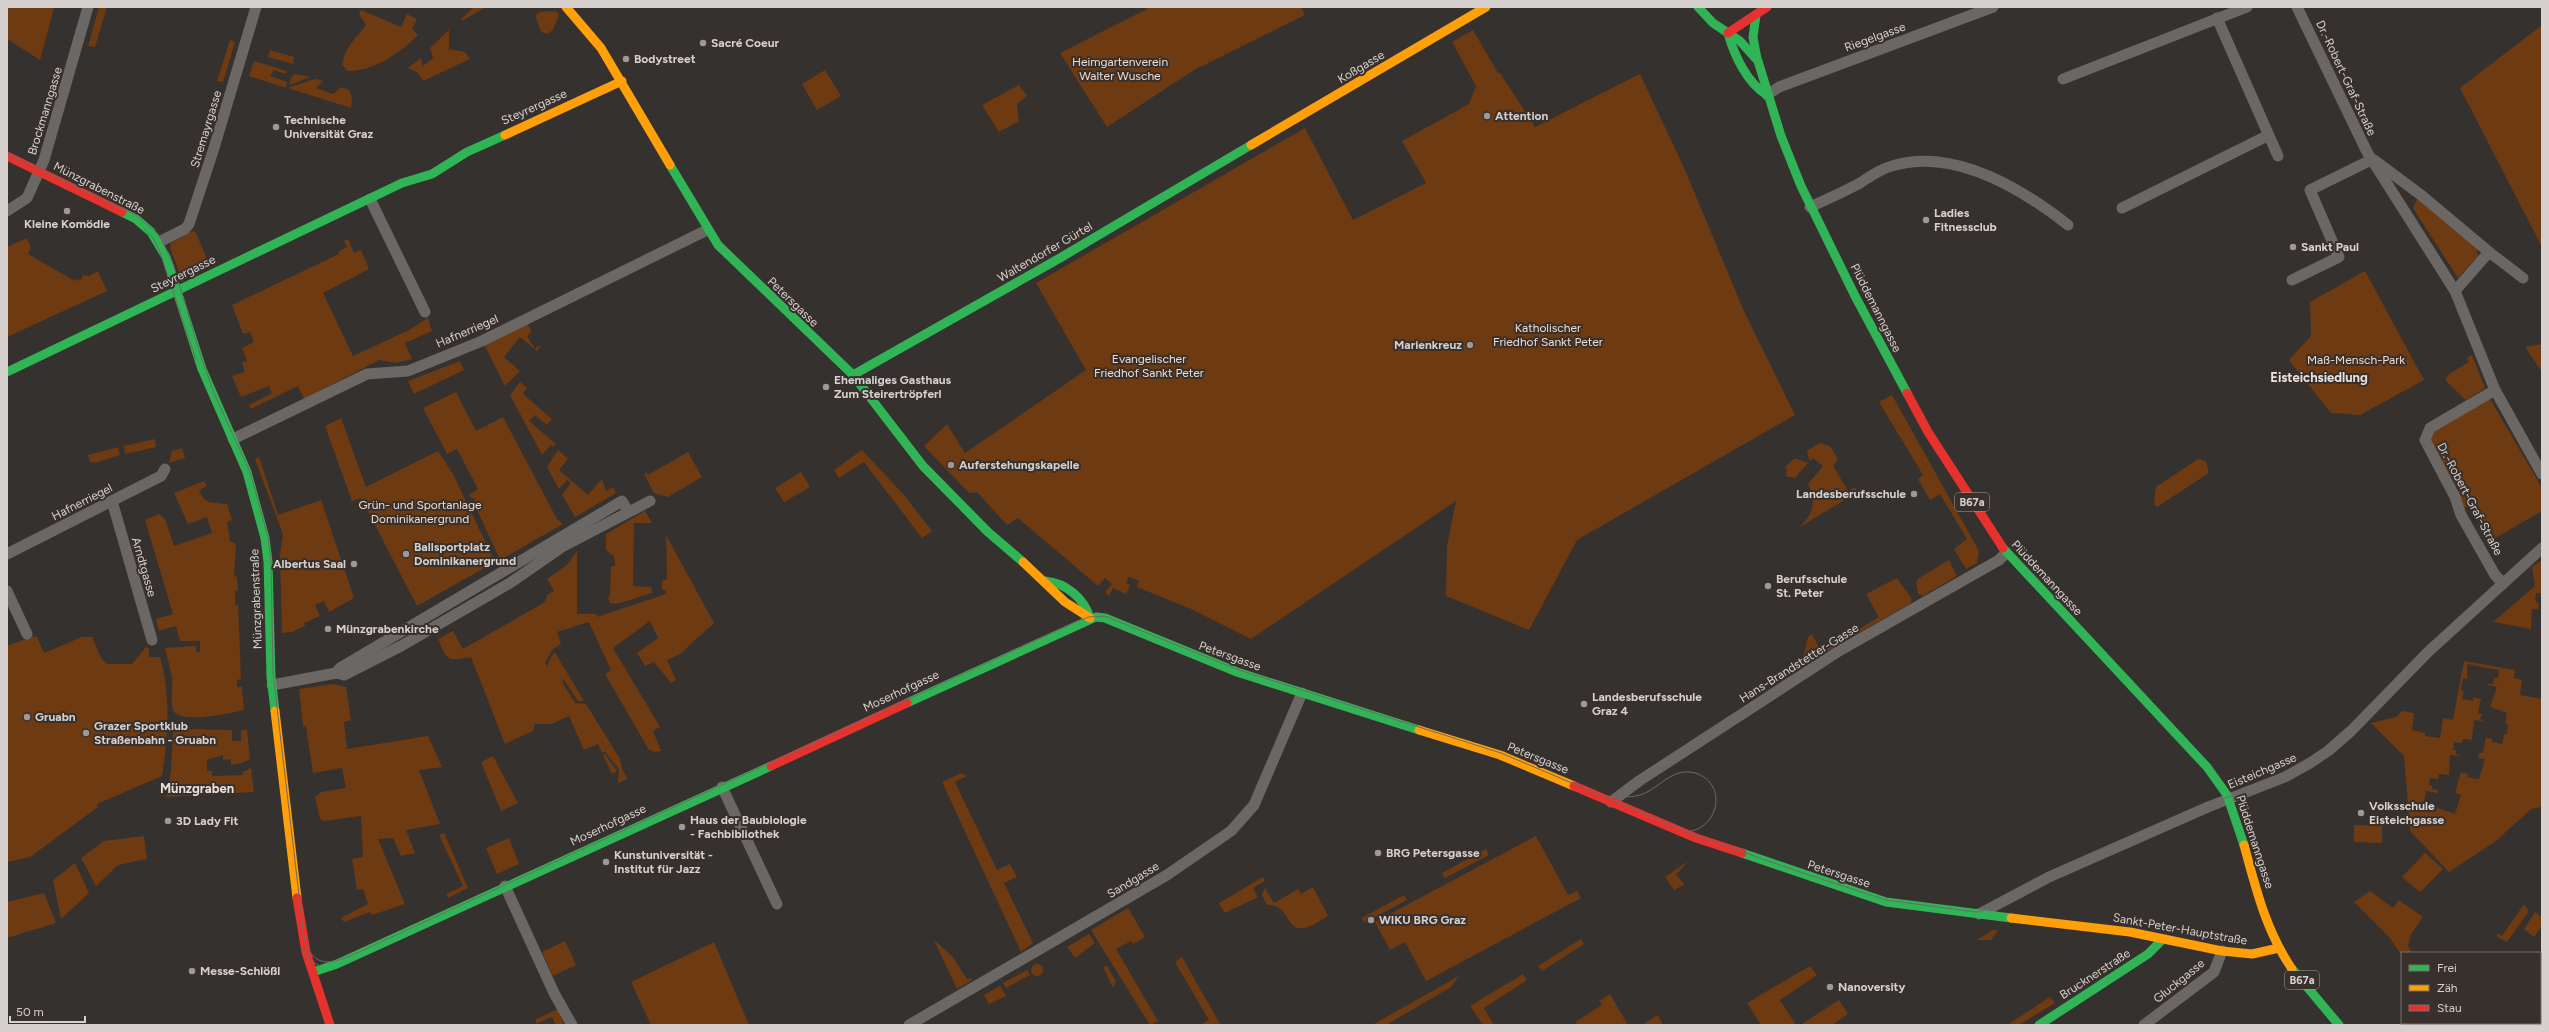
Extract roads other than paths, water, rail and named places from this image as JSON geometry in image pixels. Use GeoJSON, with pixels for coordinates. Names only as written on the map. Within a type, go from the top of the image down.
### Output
{"type":"FeatureCollection","features":[{"type":"Feature","properties":{"kind":"main road","name":"Petersgasse"},"geometry":{"type":"LineString","coordinates":[[566,7],[601,48],[622,81],[707,230],[718,245],[853,375],[938,482],[988,532],[1045,581],[1052,590],[1072,608],[1090,618],[1104,618],[1237,672],[1500,755],[1722,847],[1886,902],[1979,914]]}},
{"type":"Feature","properties":{"kind":"main road","name":"Koßgasse"},"geometry":{"type":"LineString","coordinates":[[1247,148],[1486,7]]}},
{"type":"Feature","properties":{"kind":"main road","name":"Plüddemanngasse"},"geometry":{"type":"LineString","coordinates":[[1698,7],[1713,23],[1740,40],[1758,62],[1767,84],[1767,95],[1810,207],[1904,390],[1928,432],[2006,553],[2207,767],[2229,799],[2268,925],[2279,948]]}},
{"type":"Feature","properties":{"kind":"main road"},"geometry":{"type":"LineString","coordinates":[[1728,33],[1756,16],[1767,7]]}},
{"type":"Feature","properties":{"kind":"main road"},"geometry":{"type":"LineString","coordinates":[[1756,16],[1753,37],[1758,62]]}},
{"type":"Feature","properties":{"kind":"main road","name":"Plüddemanngasse"},"geometry":{"type":"LineString","coordinates":[[1728,33],[1732,48],[1756,88],[1767,95]]}},
{"type":"Feature","properties":{"kind":"main road","name":"Steyrergasse"},"geometry":{"type":"LineString","coordinates":[[7,372],[370,199],[402,183],[429,166],[456,158],[622,81]]}},
{"type":"Feature","properties":{"kind":"main road","name":"Waltendorfer Gürtel"},"geometry":{"type":"LineString","coordinates":[[853,375],[1060,258],[1247,148]]}},
{"type":"Feature","properties":{"kind":"main road","name":"Münzgrabenstraße"},"geometry":{"type":"LineString","coordinates":[[7,156],[136,219],[152,232],[159,242],[202,369],[247,472],[265,538],[272,685],[300,925],[306,952],[330,1025]]}},
{"type":"Feature","properties":{"kind":"main road","name":"Moserhofgasse"},"geometry":{"type":"LineString","coordinates":[[313,972],[337,964],[1090,618]]}},
{"type":"Feature","properties":{"kind":"main road","name":"Sankt-Peter-Hauptstraße"},"geometry":{"type":"LineString","coordinates":[[1979,914],[2130,932],[2222,951],[2252,954],[2279,948]]}},
{"type":"Feature","properties":{"kind":"main road","name":"Brucknerstraße"},"geometry":{"type":"LineString","coordinates":[[2038,1025],[2148,954],[2163,939]]}},
{"type":"Feature","properties":{"kind":"main road","name":"B67a"},"geometry":{"type":"LineString","coordinates":[[2279,948],[2339,1025]]}},
{"type":"Feature","properties":{"kind":"street","name":"Brockmanngasse"},"geometry":{"type":"LineString","coordinates":[[7,211],[26,198],[39,171],[61,106],[88,7]]}},
{"type":"Feature","properties":{"kind":"street","name":"Stremayrgasse"},"geometry":{"type":"LineString","coordinates":[[159,242],[185,229],[189,224],[214,148],[256,7]]}},
{"type":"Feature","properties":{"kind":"street","name":"Riegelgasse"},"geometry":{"type":"LineString","coordinates":[[1767,95],[1779,87],[1993,7]]}},
{"type":"Feature","properties":{"kind":"street"},"geometry":{"type":"LineString","coordinates":[[2064,79],[2247,7]]}},
{"type":"Feature","properties":{"kind":"street","name":"Dr.-Robert-Graf-Straße"},"geometry":{"type":"LineString","coordinates":[[2297,7],[2371,160],[2455,291],[2495,390],[2542,474]]}},
{"type":"Feature","properties":{"kind":"street"},"geometry":{"type":"LineString","coordinates":[[2217,18],[2267,136],[2278,156]]}},
{"type":"Feature","properties":{"kind":"street"},"geometry":{"type":"LineString","coordinates":[[2122,208],[2267,136]]}},
{"type":"Feature","properties":{"kind":"street"},"geometry":{"type":"LineString","coordinates":[[1810,207],[1884,169],[1911,161],[1926,160],[1983,174],[2021,191],[2068,225]]}},
{"type":"Feature","properties":{"kind":"street"},"geometry":{"type":"LineString","coordinates":[[2292,280],[2339,257],[2310,190],[2371,160]]}},
{"type":"Feature","properties":{"kind":"street","name":"Dr.-Robert-Graf-Straße"},"geometry":{"type":"LineString","coordinates":[[2371,160],[2421,195],[2489,252],[2523,278]]}},
{"type":"Feature","properties":{"kind":"street"},"geometry":{"type":"LineString","coordinates":[[370,199],[425,312]]}},
{"type":"Feature","properties":{"kind":"street","name":"Hafnerriegel"},"geometry":{"type":"LineString","coordinates":[[233,439],[367,374],[408,371],[482,341],[707,230]]}},
{"type":"Feature","properties":{"kind":"street"},"geometry":{"type":"LineString","coordinates":[[2455,291],[2489,252]]}},
{"type":"Feature","properties":{"kind":"street","name":"Dr.-Robert-Graf-Straße"},"geometry":{"type":"LineString","coordinates":[[2495,390],[2430,428],[2425,440],[2455,497],[2461,515],[2495,575],[2503,583]]}},
{"type":"Feature","properties":{"kind":"street","name":"Hafnerriegel"},"geometry":{"type":"LineString","coordinates":[[7,554],[161,476],[165,470]]}},
{"type":"Feature","properties":{"kind":"street","name":"Arndtgasse"},"geometry":{"type":"LineString","coordinates":[[112,501],[152,640]]}},
{"type":"Feature","properties":{"kind":"street"},"geometry":{"type":"LineString","coordinates":[[336,673],[340,668],[504,570],[591,526],[625,506],[650,501]]}},
{"type":"Feature","properties":{"kind":"street"},"geometry":{"type":"LineString","coordinates":[[272,685],[336,673],[344,675],[428,631],[510,583],[591,526]]}},
{"type":"Feature","properties":{"kind":"street","name":"Eisteichgasse"},"geometry":{"type":"LineString","coordinates":[[1979,914],[2049,877],[2179,820],[2289,776],[2328,751],[2428,652],[2542,548]]}},
{"type":"Feature","properties":{"kind":"street","name":"Hans-Brandstetter-Gasse"},"geometry":{"type":"LineString","coordinates":[[1611,802],[1639,781],[1833,655],[1999,560],[2006,553]]}},
{"type":"Feature","properties":{"kind":"street"},"geometry":{"type":"LineString","coordinates":[[504,570],[510,583]]}},
{"type":"Feature","properties":{"kind":"street"},"geometry":{"type":"LineString","coordinates":[[7,591],[27,634]]}},
{"type":"Feature","properties":{"kind":"street"},"geometry":{"type":"LineString","coordinates":[[419,620],[428,631]]}},
{"type":"Feature","properties":{"kind":"street","name":"Sandgasse"},"geometry":{"type":"LineString","coordinates":[[909,1025],[1167,875],[1231,831],[1254,805],[1302,693]]}},
{"type":"Feature","properties":{"kind":"street"},"geometry":{"type":"LineString","coordinates":[[722,787],[776,904]]}},
{"type":"Feature","properties":{"kind":"street"},"geometry":{"type":"LineString","coordinates":[[505,886],[554,993],[572,1025]]}},
{"type":"Feature","properties":{"kind":"street","name":"Gluckgasse"},"geometry":{"type":"LineString","coordinates":[[2144,1025],[2214,972],[2222,951]]}},
{"type":"Feature","properties":{"kind":"tram line"},"geometry":{"type":"LineString","coordinates":[[7,154],[134,214],[159,235],[173,264],[201,357],[214,393],[250,472],[268,537],[271,562],[273,673],[304,938],[308,949],[313,956],[326,962],[341,959],[359,952],[1076,622],[1089,617],[1105,616],[1239,670],[1501,753],[1697,836],[1803,873],[1886,900],[1976,912],[1985,910],[2048,876],[2207,805],[2284,776],[2312,760],[2349,730],[2427,650],[2542,546]]}},
{"type":"Feature","properties":{"kind":"tram line"},"geometry":{"type":"LineString","coordinates":[[144,229],[153,238],[160,252],[196,360]]}},
{"type":"Feature","properties":{"kind":"tram line"},"geometry":{"type":"LineString","coordinates":[[1609,797],[1626,797],[1643,794],[1673,775],[1687,772],[1695,773],[1705,778],[1712,786],[1716,795],[1716,805],[1712,815],[1706,823],[1698,829],[1686,832]]}},
{"type":"Feature","properties":{"kind":"tram line"},"geometry":{"type":"LineString","coordinates":[[301,947],[309,960],[320,966]]}},
{"type":"Feature","properties":{"kind":"place","name":"Sacré Coeur"},"geometry":{"type":"Point","coordinates":[703,43]}},
{"type":"Feature","properties":{"kind":"place","name":"Bodystreet"},"geometry":{"type":"Point","coordinates":[626,59]}},
{"type":"Feature","properties":{"kind":"place","name":"Attention"},"geometry":{"type":"Point","coordinates":[1487,116]}},
{"type":"Feature","properties":{"kind":"place","name":"Technische Universität Graz"},"geometry":{"type":"Point","coordinates":[276,127]}},
{"type":"Feature","properties":{"kind":"place","name":"Kleine Komödie"},"geometry":{"type":"Point","coordinates":[67,211]}},
{"type":"Feature","properties":{"kind":"place","name":"Ladies Fitnessclub"},"geometry":{"type":"Point","coordinates":[1926,220]}},
{"type":"Feature","properties":{"kind":"place","name":"Sankt Paul"},"geometry":{"type":"Point","coordinates":[2293,247]}},
{"type":"Feature","properties":{"kind":"place","name":"Marienkreuz"},"geometry":{"type":"Point","coordinates":[1470,345]}},
{"type":"Feature","properties":{"kind":"place","name":"Ehemaliges Gasthaus Zum Steirertröpferl"},"geometry":{"type":"Point","coordinates":[826,387]}},
{"type":"Feature","properties":{"kind":"place","name":"Auferstehungskapelle"},"geometry":{"type":"Point","coordinates":[951,465]}},
{"type":"Feature","properties":{"kind":"place","name":"Landesberufsschule"},"geometry":{"type":"Point","coordinates":[1914,494]}},
{"type":"Feature","properties":{"kind":"place","name":"Ballsportplatz Dominikanergrund"},"geometry":{"type":"Point","coordinates":[406,554]}},
{"type":"Feature","properties":{"kind":"place","name":"Albertus Saal"},"geometry":{"type":"Point","coordinates":[354,564]}},
{"type":"Feature","properties":{"kind":"place","name":"Berufsschule St. Peter"},"geometry":{"type":"Point","coordinates":[1768,586]}},
{"type":"Feature","properties":{"kind":"place","name":"Münzgrabenkirche"},"geometry":{"type":"Point","coordinates":[328,629]}},
{"type":"Feature","properties":{"kind":"place","name":"Landesberufsschule Graz 4"},"geometry":{"type":"Point","coordinates":[1584,704]}},
{"type":"Feature","properties":{"kind":"place","name":"Gruabn"},"geometry":{"type":"Point","coordinates":[27,717]}},
{"type":"Feature","properties":{"kind":"place","name":"Grazer Sportklub Straßenbahn - Gruabn"},"geometry":{"type":"Point","coordinates":[86,733]}},
{"type":"Feature","properties":{"kind":"place","name":"Volksschule Eisteichgasse"},"geometry":{"type":"Point","coordinates":[2361,813]}},
{"type":"Feature","properties":{"kind":"place","name":"3D Lady Fit"},"geometry":{"type":"Point","coordinates":[168,821]}},
{"type":"Feature","properties":{"kind":"place","name":"Haus der Baubiologie - Fachbibliothek"},"geometry":{"type":"Point","coordinates":[682,827]}},
{"type":"Feature","properties":{"kind":"place","name":"BRG Petersgasse"},"geometry":{"type":"Point","coordinates":[1378,853]}},
{"type":"Feature","properties":{"kind":"place","name":"Kunstuniversität - Institut für Jazz"},"geometry":{"type":"Point","coordinates":[606,862]}},
{"type":"Feature","properties":{"kind":"place","name":"WIKU BRG Graz"},"geometry":{"type":"Point","coordinates":[1371,920]}},
{"type":"Feature","properties":{"kind":"place","name":"Messe-Schlößl"},"geometry":{"type":"Point","coordinates":[192,971]}},
{"type":"Feature","properties":{"kind":"place","name":"Nanoversity"},"geometry":{"type":"Point","coordinates":[1830,987]}},
{"type":"Feature","properties":{"kind":"district","name":"Eisteichsiedlung"},"geometry":{"type":"Point","coordinates":[2319,377]}},
{"type":"Feature","properties":{"kind":"district","name":"Münzgraben"},"geometry":{"type":"Point","coordinates":[197,788]}},
{"type":"Feature","properties":{"kind":"park label","name":"Heimgartenverein Walter Wusche"},"geometry":{"type":"Point","coordinates":[1120,69]}},
{"type":"Feature","properties":{"kind":"park label","name":"Katholischer Friedhof Sankt Peter"},"geometry":{"type":"Point","coordinates":[1548,335]}},
{"type":"Feature","properties":{"kind":"park label","name":"Maß-Mensch-Park"},"geometry":{"type":"Point","coordinates":[2356,360]}},
{"type":"Feature","properties":{"kind":"park label","name":"Evangelischer Friedhof Sankt Peter"},"geometry":{"type":"Point","coordinates":[1149,366]}},
{"type":"Feature","properties":{"kind":"park label","name":"Grün- und Sportanlage Dominikanergrund"},"geometry":{"type":"Point","coordinates":[420,512]}}]}
